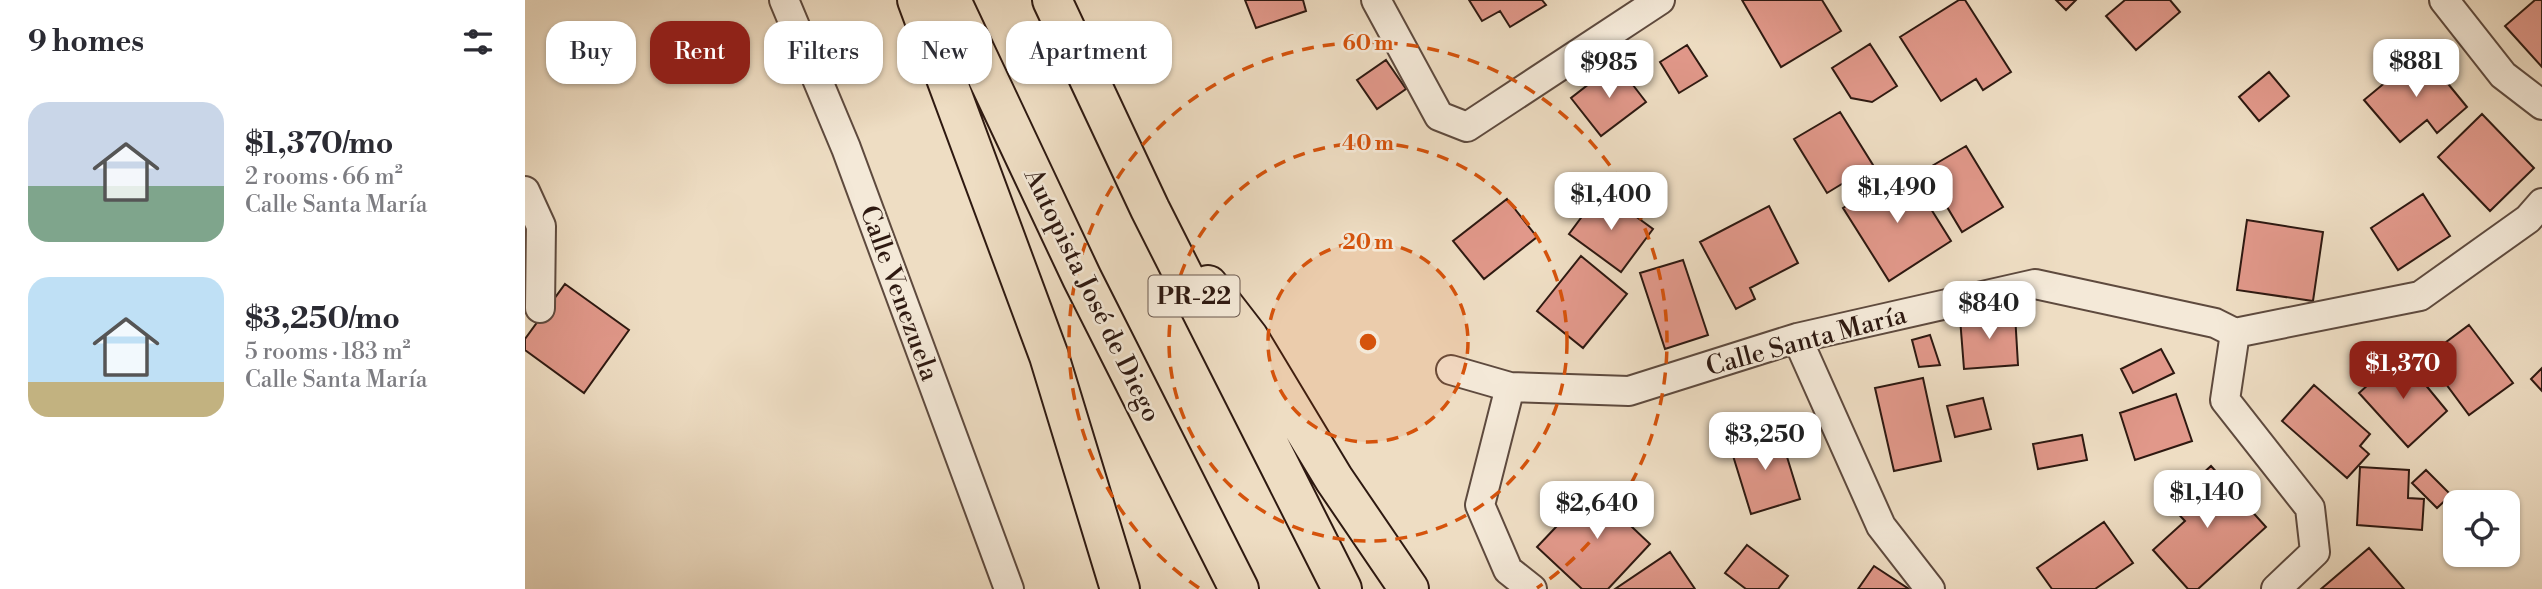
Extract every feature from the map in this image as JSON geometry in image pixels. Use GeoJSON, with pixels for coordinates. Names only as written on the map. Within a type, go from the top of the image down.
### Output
{"type":"FeatureCollection","features":[{"type":"Feature","properties":{"kind":"highway"},"geometry":{"type":"LineString","coordinates":[[917,0],[1049,356],[1120,589]]}},
{"type":"Feature","properties":{"kind":"highway","name":"Autopista José de Diego"},"geometry":{"type":"LineString","coordinates":[[951,0],[1082,278],[1239,589]]}},
{"type":"Feature","properties":{"kind":"highway","name":"PR-22"},"geometry":{"type":"LineString","coordinates":[[1052,0],[1150,209],[1342,589]]}},
{"type":"Feature","properties":{"kind":"highway"},"geometry":{"type":"LineString","coordinates":[[1150,209],[1249,338],[1333,479],[1409,589]]}},
{"type":"Feature","properties":{"kind":"street","name":"Calle Venezuela"},"geometry":{"type":"LineString","coordinates":[[784,0],[846,148],[1009,589]]}},
{"type":"Feature","properties":{"kind":"street"},"geometry":{"type":"LineString","coordinates":[[1376,0],[1439,116],[1467,127],[1660,0]]}},
{"type":"Feature","properties":{"kind":"street"},"geometry":{"type":"LineString","coordinates":[[2444,0],[2503,75],[2542,105]]}},
{"type":"Feature","properties":{"kind":"street"},"geometry":{"type":"LineString","coordinates":[[525,191],[541,226],[540,309]]}},
{"type":"Feature","properties":{"kind":"street"},"geometry":{"type":"LineString","coordinates":[[2276,589],[2315,552],[2310,508],[2225,400],[2235,332],[2420,296],[2528,219],[2542,203]]}},
{"type":"Feature","properties":{"kind":"street","name":"Calle Santa María"},"geometry":{"type":"LineString","coordinates":[[1451,370],[1510,387],[1629,391],[1797,338],[2035,284],[2215,323],[2235,332]]}},
{"type":"Feature","properties":{"kind":"street"},"geometry":{"type":"LineString","coordinates":[[1797,338],[1881,526],[1930,589]]}},
{"type":"Feature","properties":{"kind":"street"},"geometry":{"type":"LineString","coordinates":[[1510,387],[1480,505],[1508,570],[1532,589]]}},
{"type":"Feature","properties":{"kind":"building"},"geometry":{"type":"Polygon","coordinates":[[[1245,0],[1303,0],[1306,11],[1256,28],[1245,0]]]}},
{"type":"Feature","properties":{"kind":"building"},"geometry":{"type":"Polygon","coordinates":[[[1469,0],[1542,0],[1546,5],[1510,27],[1500,11],[1482,21],[1469,0]]]}},
{"type":"Feature","properties":{"kind":"building"},"geometry":{"type":"Polygon","coordinates":[[[1742,0],[1822,0],[1841,31],[1781,67],[1742,0]]]}},
{"type":"Feature","properties":{"kind":"building"},"geometry":{"type":"Polygon","coordinates":[[[1959,0],[1965,0],[2011,72],[1983,90],[1976,79],[1941,101],[1900,37],[1959,0]]]}},
{"type":"Feature","properties":{"kind":"building"},"geometry":{"type":"Polygon","coordinates":[[[2056,0],[2076,0],[2066,10],[2056,0]]]}},
{"type":"Feature","properties":{"kind":"building"},"geometry":{"type":"Polygon","coordinates":[[[2125,0],[2170,0],[2180,12],[2136,50],[2106,16],[2125,0]]]}},
{"type":"Feature","properties":{"kind":"building"},"geometry":{"type":"Polygon","coordinates":[[[2535,0],[2542,0],[2542,67],[2505,26],[2535,0]]]}},
{"type":"Feature","properties":{"kind":"building"},"geometry":{"type":"Polygon","coordinates":[[[1870,44],[1897,86],[1872,102],[1851,98],[1832,68],[1870,44]]]}},
{"type":"Feature","properties":{"kind":"building"},"geometry":{"type":"Polygon","coordinates":[[[1687,45],[1707,76],[1679,93],[1660,62],[1687,45]]]}},
{"type":"Feature","properties":{"kind":"building"},"geometry":{"type":"Polygon","coordinates":[[[2422,52],[2467,107],[2437,133],[2427,120],[2400,142],[2364,100],[2422,52]]]}},
{"type":"Feature","properties":{"kind":"building"},"geometry":{"type":"Polygon","coordinates":[[[1386,60],[1406,89],[1377,109],[1357,80],[1386,60]]]}},
{"type":"Feature","properties":{"kind":"building"},"geometry":{"type":"Polygon","coordinates":[[[1616,63],[1646,102],[1601,136],[1571,98],[1616,63]]]}},
{"type":"Feature","properties":{"kind":"building"},"geometry":{"type":"Polygon","coordinates":[[[2269,72],[2289,96],[2259,121],[2239,97],[2269,72]]]}},
{"type":"Feature","properties":{"kind":"building"},"geometry":{"type":"Polygon","coordinates":[[[1840,112],[1873,165],[1827,193],[1794,139],[1840,112]]]}},
{"type":"Feature","properties":{"kind":"building"},"geometry":{"type":"Polygon","coordinates":[[[2482,114],[2534,168],[2490,211],[2438,157],[2482,114]]]}},
{"type":"Feature","properties":{"kind":"building"},"geometry":{"type":"Polygon","coordinates":[[[1966,146],[2003,207],[1962,232],[1925,170],[1966,146]]]}},
{"type":"Feature","properties":{"kind":"building"},"geometry":{"type":"Polygon","coordinates":[[[1906,169],[1951,241],[1889,281],[1843,208],[1906,169]]]}},
{"type":"Feature","properties":{"kind":"building"},"geometry":{"type":"Polygon","coordinates":[[[1601,191],[1653,229],[1621,272],[1569,234],[1601,191]]]}},
{"type":"Feature","properties":{"kind":"building"},"geometry":{"type":"Polygon","coordinates":[[[2423,194],[2450,236],[2398,270],[2371,228],[2423,194]]]}},
{"type":"Feature","properties":{"kind":"building"},"geometry":{"type":"Polygon","coordinates":[[[1507,199],[1537,237],[1484,279],[1453,241],[1507,199]]]}},
{"type":"Feature","properties":{"kind":"building"},"geometry":{"type":"Polygon","coordinates":[[[1769,206],[1798,263],[1750,288],[1755,299],[1736,309],[1700,242],[1769,206]]]}},
{"type":"Feature","properties":{"kind":"building"},"geometry":{"type":"Polygon","coordinates":[[[2247,220],[2323,232],[2313,301],[2237,290],[2247,220]]]}},
{"type":"Feature","properties":{"kind":"building"},"geometry":{"type":"Polygon","coordinates":[[[1581,256],[1627,294],[1583,348],[1537,311],[1581,256]]]}},
{"type":"Feature","properties":{"kind":"building"},"geometry":{"type":"Polygon","coordinates":[[[1683,260],[1708,335],[1665,349],[1640,273],[1683,260]]]}},
{"type":"Feature","properties":{"kind":"building"},"geometry":{"type":"Polygon","coordinates":[[[565,284],[629,330],[584,393],[525,350],[525,339],[565,284]]]}},
{"type":"Feature","properties":{"kind":"building"},"geometry":{"type":"Polygon","coordinates":[[[2015,314],[2018,365],[1964,369],[1960,318],[2015,314]]]}},
{"type":"Feature","properties":{"kind":"building"},"geometry":{"type":"Polygon","coordinates":[[[2469,325],[2513,383],[2469,415],[2426,357],[2469,325]]]}},
{"type":"Feature","properties":{"kind":"building"},"geometry":{"type":"Polygon","coordinates":[[[1930,335],[1940,365],[1919,367],[1912,340],[1930,335]]]}},
{"type":"Feature","properties":{"kind":"building"},"geometry":{"type":"Polygon","coordinates":[[[2161,349],[2174,373],[2133,393],[2121,369],[2161,349]]]}},
{"type":"Feature","properties":{"kind":"building"},"geometry":{"type":"Polygon","coordinates":[[[2401,355],[2447,411],[2408,447],[2359,393],[2401,355]]]}},
{"type":"Feature","properties":{"kind":"building"},"geometry":{"type":"Polygon","coordinates":[[[2542,368],[2542,391],[2531,379],[2542,368]]]}},
{"type":"Feature","properties":{"kind":"building"},"geometry":{"type":"Polygon","coordinates":[[[1923,378],[1941,461],[1894,471],[1875,388],[1923,378]]]}},
{"type":"Feature","properties":{"kind":"building"},"geometry":{"type":"Polygon","coordinates":[[[2314,385],[2370,434],[2360,446],[2369,454],[2347,478],[2282,421],[2314,385]]]}},
{"type":"Feature","properties":{"kind":"building"},"geometry":{"type":"Polygon","coordinates":[[[2176,394],[2192,441],[2135,460],[2120,413],[2176,394]]]}},
{"type":"Feature","properties":{"kind":"building"},"geometry":{"type":"Polygon","coordinates":[[[1983,398],[1991,429],[1955,437],[1947,406],[1983,398]]]}},
{"type":"Feature","properties":{"kind":"building"},"geometry":{"type":"Polygon","coordinates":[[[1779,431],[1800,499],[1751,514],[1730,446],[1779,431]]]}},
{"type":"Feature","properties":{"kind":"building"},"geometry":{"type":"Polygon","coordinates":[[[2082,435],[2087,460],[2038,469],[2033,444],[2082,435]]]}},
{"type":"Feature","properties":{"kind":"building"},"geometry":{"type":"Polygon","coordinates":[[[2211,466],[2266,527],[2198,589],[2188,589],[2153,550],[2185,521],[2169,504],[2211,466]]]}},
{"type":"Feature","properties":{"kind":"building"},"geometry":{"type":"Polygon","coordinates":[[[2360,467],[2409,470],[2408,498],[2424,499],[2422,530],[2357,525],[2360,467]]]}},
{"type":"Feature","properties":{"kind":"building"},"geometry":{"type":"Polygon","coordinates":[[[2426,470],[2446,490],[2443,490],[2443,502],[2437,508],[2412,483],[2426,470]]]}},
{"type":"Feature","properties":{"kind":"building"},"geometry":{"type":"Polygon","coordinates":[[[1593,488],[1615,508],[1630,492],[1649,510],[1632,527],[1650,544],[1608,589],[1582,589],[1537,547],[1593,488]]]}},
{"type":"Feature","properties":{"kind":"building"},"geometry":{"type":"Polygon","coordinates":[[[2104,522],[2133,563],[2095,589],[2052,589],[2037,568],[2104,522]]]}},
{"type":"Feature","properties":{"kind":"building"},"geometry":{"type":"Polygon","coordinates":[[[1747,545],[1788,576],[1778,589],[1746,589],[1725,573],[1747,545]]]}},
{"type":"Feature","properties":{"kind":"building"},"geometry":{"type":"Polygon","coordinates":[[[2369,548],[2404,589],[2321,589],[2369,548]]]}},
{"type":"Feature","properties":{"kind":"building"},"geometry":{"type":"Polygon","coordinates":[[[1670,552],[1695,589],[1615,589],[1670,552]]]}},
{"type":"Feature","properties":{"kind":"building"},"geometry":{"type":"Polygon","coordinates":[[[1874,566],[1909,589],[1858,589],[1874,566]]]}}]}
